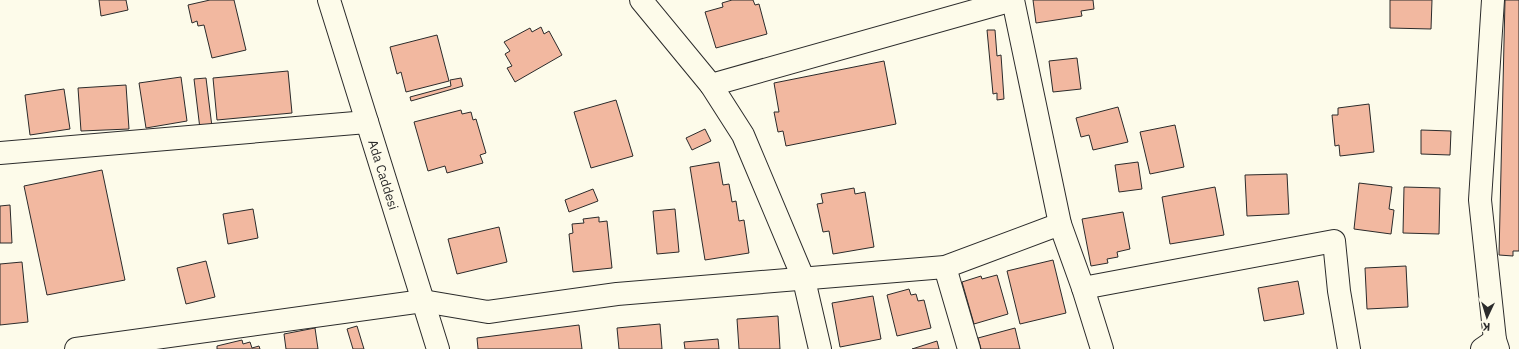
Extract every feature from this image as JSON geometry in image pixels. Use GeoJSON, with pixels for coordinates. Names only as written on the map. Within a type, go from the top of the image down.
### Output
{"type":"FeatureCollection","features":[{"type":"Feature","properties":{"kind":"street","name":"Ada Caddesi"},"geometry":{"type":"LineString","coordinates":[[329,0],[438,349]]}},
{"type":"Feature","properties":{"kind":"street"},"geometry":{"type":"LineString","coordinates":[[641,0],[711,85],[742,135],[804,280],[820,349]]}},
{"type":"Feature","properties":{"kind":"street"},"geometry":{"type":"LineString","coordinates":[[711,85],[1013,0],[1060,224],[1083,288],[1102,349]]}},
{"type":"Feature","properties":{"kind":"street"},"geometry":{"type":"LineString","coordinates":[[1492,346],[1480,200],[1493,0]]}},
{"type":"Feature","properties":{"kind":"street"},"geometry":{"type":"LineString","coordinates":[[0,153],[367,122]]}},
{"type":"Feature","properties":{"kind":"street"},"geometry":{"type":"LineString","coordinates":[[76,349],[150,344],[423,301],[488,312],[617,294],[804,280],[945,266],[1060,224]]}},
{"type":"Feature","properties":{"kind":"street"},"geometry":{"type":"LineString","coordinates":[[1083,288],[1334,241],[1339,291],[1349,349]]}},
{"type":"Feature","properties":{"kind":"street"},"geometry":{"type":"LineString","coordinates":[[945,266],[969,349]]}},
{"type":"Feature","properties":{"kind":"building"},"geometry":{"type":"Polygon","coordinates":[[[99,0],[126,0],[128,10],[101,16],[99,0]]]}},
{"type":"Feature","properties":{"kind":"building"},"geometry":{"type":"Polygon","coordinates":[[[210,0],[234,0],[246,50],[212,58],[204,25],[198,26],[197,21],[192,23],[188,5],[210,0]]]}},
{"type":"Feature","properties":{"kind":"building"},"geometry":{"type":"Polygon","coordinates":[[[732,0],[753,0],[755,5],[759,4],[767,34],[716,48],[705,12],[723,7],[722,3],[732,0]]]}},
{"type":"Feature","properties":{"kind":"building"},"geometry":{"type":"Polygon","coordinates":[[[1033,0],[1093,0],[1094,9],[1081,11],[1082,16],[1036,23],[1033,0]]]}},
{"type":"Feature","properties":{"kind":"building"},"geometry":{"type":"Polygon","coordinates":[[[1390,0],[1432,0],[1431,29],[1390,28],[1390,0]]]}},
{"type":"Feature","properties":{"kind":"building"},"geometry":{"type":"Polygon","coordinates":[[[1505,0],[1519,0],[1519,251],[1513,251],[1513,256],[1499,255],[1505,0]]]}},
{"type":"Feature","properties":{"kind":"building"},"geometry":{"type":"Polygon","coordinates":[[[541,27],[544,34],[549,31],[562,55],[515,82],[507,68],[512,66],[505,54],[510,51],[504,42],[530,28],[532,32],[541,27]]]}},
{"type":"Feature","properties":{"kind":"building"},"geometry":{"type":"Polygon","coordinates":[[[987,30],[995,30],[997,56],[1001,55],[1004,99],[997,100],[997,93],[993,94],[987,30]]]}},
{"type":"Feature","properties":{"kind":"building"},"geometry":{"type":"Polygon","coordinates":[[[437,35],[449,81],[406,92],[401,72],[397,74],[390,47],[437,35]]]}},
{"type":"Feature","properties":{"kind":"building"},"geometry":{"type":"Polygon","coordinates":[[[1077,58],[1081,89],[1053,92],[1049,61],[1077,58]]]}},
{"type":"Feature","properties":{"kind":"building"},"geometry":{"type":"Polygon","coordinates":[[[884,61],[896,124],[786,146],[783,131],[778,132],[774,112],[779,112],[774,83],[884,61]]]}},
{"type":"Feature","properties":{"kind":"building"},"geometry":{"type":"Polygon","coordinates":[[[288,71],[292,113],[217,120],[213,78],[288,71]]]}},
{"type":"Feature","properties":{"kind":"building"},"geometry":{"type":"Polygon","coordinates":[[[181,77],[187,121],[146,128],[139,83],[181,77]]]}},
{"type":"Feature","properties":{"kind":"building"},"geometry":{"type":"Polygon","coordinates":[[[206,78],[212,127],[200,129],[194,79],[206,78]]]}},
{"type":"Feature","properties":{"kind":"building"},"geometry":{"type":"Polygon","coordinates":[[[461,78],[463,86],[411,101],[410,97],[451,86],[450,80],[461,78]]]}},
{"type":"Feature","properties":{"kind":"building"},"geometry":{"type":"Polygon","coordinates":[[[126,85],[129,129],[81,131],[78,88],[126,85]]]}},
{"type":"Feature","properties":{"kind":"building"},"geometry":{"type":"Polygon","coordinates":[[[64,89],[70,129],[30,135],[25,95],[64,89]]]}},
{"type":"Feature","properties":{"kind":"building"},"geometry":{"type":"Polygon","coordinates":[[[616,100],[633,156],[591,168],[574,112],[616,100]]]}},
{"type":"Feature","properties":{"kind":"building"},"geometry":{"type":"Polygon","coordinates":[[[1369,104],[1374,152],[1340,156],[1339,145],[1335,146],[1332,115],[1338,115],[1338,108],[1369,104]]]}},
{"type":"Feature","properties":{"kind":"building"},"geometry":{"type":"Polygon","coordinates":[[[1118,107],[1128,142],[1093,150],[1089,135],[1081,137],[1076,118],[1118,107]]]}},
{"type":"Feature","properties":{"kind":"building"},"geometry":{"type":"Polygon","coordinates":[[[461,110],[462,114],[471,112],[473,120],[476,119],[486,153],[480,155],[483,163],[447,173],[445,166],[428,171],[414,122],[461,110]]]}},
{"type":"Feature","properties":{"kind":"building"},"geometry":{"type":"Polygon","coordinates":[[[1175,125],[1184,167],[1150,174],[1140,132],[1175,125]]]}},
{"type":"Feature","properties":{"kind":"building"},"geometry":{"type":"Polygon","coordinates":[[[705,129],[711,141],[692,150],[686,138],[705,129]]]}},
{"type":"Feature","properties":{"kind":"building"},"geometry":{"type":"Polygon","coordinates":[[[1421,130],[1451,131],[1450,155],[1421,154],[1421,130]]]}},
{"type":"Feature","properties":{"kind":"building"},"geometry":{"type":"Polygon","coordinates":[[[719,162],[723,185],[729,184],[732,202],[736,201],[739,221],[744,220],[749,253],[705,260],[690,167],[719,162]]]}},
{"type":"Feature","properties":{"kind":"building"},"geometry":{"type":"Polygon","coordinates":[[[1138,162],[1142,189],[1119,192],[1115,165],[1138,162]]]}},
{"type":"Feature","properties":{"kind":"building"},"geometry":{"type":"Polygon","coordinates":[[[102,170],[125,280],[47,295],[24,186],[102,170]]]}},
{"type":"Feature","properties":{"kind":"building"},"geometry":{"type":"Polygon","coordinates":[[[1287,174],[1289,214],[1247,216],[1245,175],[1287,174]]]}},
{"type":"Feature","properties":{"kind":"building"},"geometry":{"type":"Polygon","coordinates":[[[1359,183],[1392,187],[1389,209],[1394,210],[1391,234],[1354,229],[1359,183]]]}},
{"type":"Feature","properties":{"kind":"building"},"geometry":{"type":"Polygon","coordinates":[[[1215,187],[1224,235],[1170,244],[1162,197],[1215,187]]]}},
{"type":"Feature","properties":{"kind":"building"},"geometry":{"type":"Polygon","coordinates":[[[1404,187],[1440,188],[1439,234],[1403,233],[1404,187]]]}},
{"type":"Feature","properties":{"kind":"building"},"geometry":{"type":"Polygon","coordinates":[[[854,188],[855,194],[865,192],[874,247],[833,254],[829,231],[823,232],[817,204],[823,203],[821,194],[854,188]]]}},
{"type":"Feature","properties":{"kind":"building"},"geometry":{"type":"Polygon","coordinates":[[[593,189],[598,201],[569,212],[565,200],[593,189]]]}},
{"type":"Feature","properties":{"kind":"building"},"geometry":{"type":"Polygon","coordinates":[[[10,205],[12,243],[0,243],[0,206],[10,205]]]}},
{"type":"Feature","properties":{"kind":"building"},"geometry":{"type":"Polygon","coordinates":[[[253,209],[258,238],[228,244],[223,214],[253,209]]]}},
{"type":"Feature","properties":{"kind":"building"},"geometry":{"type":"Polygon","coordinates":[[[675,209],[679,252],[657,254],[653,211],[675,209]]]}},
{"type":"Feature","properties":{"kind":"building"},"geometry":{"type":"Polygon","coordinates":[[[1123,212],[1130,249],[1117,252],[1118,257],[1107,259],[1108,263],[1091,266],[1082,219],[1123,212]]]}},
{"type":"Feature","properties":{"kind":"building"},"geometry":{"type":"Polygon","coordinates":[[[599,217],[599,222],[607,221],[612,268],[573,272],[569,234],[573,233],[572,224],[584,223],[583,219],[599,217]]]}},
{"type":"Feature","properties":{"kind":"building"},"geometry":{"type":"Polygon","coordinates":[[[499,227],[507,262],[457,274],[448,239],[499,227]]]}},
{"type":"Feature","properties":{"kind":"building"},"geometry":{"type":"Polygon","coordinates":[[[1053,260],[1066,313],[1020,324],[1007,271],[1053,260]]]}},
{"type":"Feature","properties":{"kind":"building"},"geometry":{"type":"Polygon","coordinates":[[[206,261],[215,297],[186,304],[177,268],[206,261]]]}},
{"type":"Feature","properties":{"kind":"building"},"geometry":{"type":"Polygon","coordinates":[[[22,262],[28,322],[0,325],[0,264],[22,262]]]}},
{"type":"Feature","properties":{"kind":"building"},"geometry":{"type":"Polygon","coordinates":[[[1406,266],[1408,307],[1367,309],[1365,268],[1406,266]]]}},
{"type":"Feature","properties":{"kind":"building"},"geometry":{"type":"Polygon","coordinates":[[[997,275],[1008,314],[974,324],[962,282],[981,276],[982,279],[997,275]]]}},
{"type":"Feature","properties":{"kind":"building"},"geometry":{"type":"Polygon","coordinates":[[[1298,281],[1304,314],[1264,321],[1258,288],[1298,281]]]}},
{"type":"Feature","properties":{"kind":"building"},"geometry":{"type":"Polygon","coordinates":[[[909,289],[911,295],[916,294],[918,301],[924,300],[931,328],[897,336],[887,295],[909,289]]]}},
{"type":"Feature","properties":{"kind":"building"},"geometry":{"type":"Polygon","coordinates":[[[873,296],[881,339],[840,347],[832,303],[873,296]]]}},
{"type":"Feature","properties":{"kind":"building"},"geometry":{"type":"Polygon","coordinates":[[[778,316],[780,349],[739,349],[737,319],[778,316]]]}},
{"type":"Feature","properties":{"kind":"building"},"geometry":{"type":"Polygon","coordinates":[[[660,324],[662,349],[619,349],[617,328],[660,324]]]}},
{"type":"Feature","properties":{"kind":"building"},"geometry":{"type":"Polygon","coordinates":[[[579,325],[582,349],[478,349],[477,338],[579,325]]]}},
{"type":"Feature","properties":{"kind":"building"},"geometry":{"type":"Polygon","coordinates":[[[357,326],[364,349],[353,349],[347,329],[357,326]]]}},
{"type":"Feature","properties":{"kind":"building"},"geometry":{"type":"Polygon","coordinates":[[[315,328],[318,349],[286,349],[284,334],[315,328]]]}},
{"type":"Feature","properties":{"kind":"building"},"geometry":{"type":"Polygon","coordinates":[[[1015,328],[1020,349],[981,349],[978,338],[1015,328]]]}},
{"type":"Feature","properties":{"kind":"building"},"geometry":{"type":"Polygon","coordinates":[[[718,339],[719,349],[685,349],[684,342],[718,339]]]}},
{"type":"Feature","properties":{"kind":"building"},"geometry":{"type":"Polygon","coordinates":[[[242,340],[243,344],[250,342],[252,348],[259,346],[260,349],[217,349],[217,346],[242,340]]]}},
{"type":"Feature","properties":{"kind":"building"},"geometry":{"type":"Polygon","coordinates":[[[937,341],[939,349],[912,349],[937,341]]]}}]}
